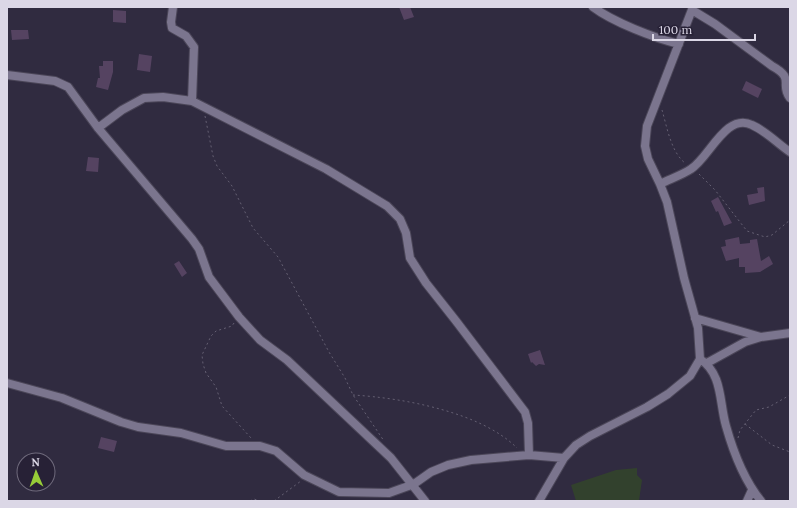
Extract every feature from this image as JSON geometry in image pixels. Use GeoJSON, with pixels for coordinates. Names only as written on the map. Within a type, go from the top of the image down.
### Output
{"type":"FeatureCollection","features":[{"type":"Feature","properties":{"kind":"street"},"geometry":{"type":"LineString","coordinates":[[173,7],[171,22],[172,28],[186,36],[194,47],[192,101]]}},
{"type":"Feature","properties":{"kind":"street"},"geometry":{"type":"LineString","coordinates":[[593,7],[604,14],[656,38],[679,44]]}},
{"type":"Feature","properties":{"kind":"street"},"geometry":{"type":"LineString","coordinates":[[761,501],[752,490],[735,450],[725,424],[718,385],[704,361],[698,328],[667,202],[648,159],[645,146],[647,126],[693,9],[772,66],[782,71],[786,76],[788,94],[790,98]]}},
{"type":"Feature","properties":{"kind":"street"},"geometry":{"type":"LineString","coordinates":[[7,75],[59,82],[68,87],[98,128],[192,239],[199,249],[209,276],[239,317],[260,340],[287,360],[386,453],[414,484],[425,501]]}},
{"type":"Feature","properties":{"kind":"street"},"geometry":{"type":"LineString","coordinates":[[98,128],[122,110],[144,98],[192,101],[326,169],[386,206],[400,219],[406,233],[410,258],[422,277],[525,412],[528,423],[526,455]]}},
{"type":"Feature","properties":{"kind":"street"},"geometry":{"type":"LineString","coordinates":[[660,184],[692,169],[722,134],[734,125],[742,122],[752,125],[790,152]]}},
{"type":"Feature","properties":{"kind":"street"},"geometry":{"type":"LineString","coordinates":[[695,318],[760,337]]}},
{"type":"Feature","properties":{"kind":"street"},"geometry":{"type":"LineString","coordinates":[[539,501],[564,458],[576,445],[668,394],[690,376],[704,361],[745,342],[760,337],[790,334]]}},
{"type":"Feature","properties":{"kind":"street"},"geometry":{"type":"LineString","coordinates":[[7,383],[62,398],[121,422],[138,427],[181,433],[226,446],[260,446],[276,451],[304,475],[339,492],[390,493],[414,484],[431,472],[448,465],[471,460],[526,455],[564,458]]}},
{"type":"Feature","properties":{"kind":"street"},"geometry":{"type":"LineString","coordinates":[[747,501],[752,490]]}},
{"type":"Feature","properties":{"kind":"path"},"geometry":{"type":"LineString","coordinates":[[202,106],[213,156],[217,166],[232,186],[253,228],[278,257],[364,414],[384,440],[386,453]]}},
{"type":"Feature","properties":{"kind":"path"},"geometry":{"type":"LineString","coordinates":[[662,110],[669,135],[681,160],[715,190],[747,232],[765,237],[772,235],[790,220]]}},
{"type":"Feature","properties":{"kind":"path"},"geometry":{"type":"LineString","coordinates":[[239,317],[232,326],[216,331],[211,336],[202,355],[203,364],[206,373],[216,387],[222,406],[231,418],[260,446]]}},
{"type":"Feature","properties":{"kind":"path"},"geometry":{"type":"LineString","coordinates":[[353,395],[402,399],[462,417],[496,430],[526,455]]}},
{"type":"Feature","properties":{"kind":"path"},"geometry":{"type":"LineString","coordinates":[[735,450],[740,430],[756,410],[768,407],[790,395]]}},
{"type":"Feature","properties":{"kind":"path"},"geometry":{"type":"LineString","coordinates":[[745,423],[772,445],[790,452]]}},
{"type":"Feature","properties":{"kind":"path"},"geometry":{"type":"LineString","coordinates":[[274,501],[301,481],[304,475]]}},
{"type":"Feature","properties":{"kind":"path"},"geometry":{"type":"LineString","coordinates":[[250,501],[254,499],[260,501]]}},
{"type":"Feature","properties":{"kind":"green space"},"geometry":{"type":"Polygon","coordinates":[[[637,468],[637,475],[642,480],[639,501],[576,501],[571,485],[616,470],[637,468]]]}},
{"type":"Feature","properties":{"kind":"building"},"geometry":{"type":"Polygon","coordinates":[[[399,7],[410,7],[414,17],[404,20],[399,7]]]}},
{"type":"Feature","properties":{"kind":"building"},"geometry":{"type":"Polygon","coordinates":[[[113,10],[126,11],[126,23],[113,22],[113,10]]]}},
{"type":"Feature","properties":{"kind":"building"},"geometry":{"type":"Polygon","coordinates":[[[11,30],[28,30],[29,39],[12,40],[11,30]]]}},
{"type":"Feature","properties":{"kind":"building"},"geometry":{"type":"Polygon","coordinates":[[[139,54],[152,56],[150,72],[137,70],[139,54]]]}},
{"type":"Feature","properties":{"kind":"building"},"geometry":{"type":"Polygon","coordinates":[[[103,61],[113,61],[113,72],[108,90],[96,87],[98,78],[100,78],[99,66],[103,66],[103,61]]]}},
{"type":"Feature","properties":{"kind":"building"},"geometry":{"type":"Polygon","coordinates":[[[746,81],[762,89],[758,98],[742,90],[746,81]]]}},
{"type":"Feature","properties":{"kind":"building"},"geometry":{"type":"Polygon","coordinates":[[[88,157],[99,158],[98,172],[86,171],[88,157]]]}},
{"type":"Feature","properties":{"kind":"building"},"geometry":{"type":"Polygon","coordinates":[[[764,187],[765,201],[749,205],[747,195],[758,193],[757,188],[764,187]]]}},
{"type":"Feature","properties":{"kind":"building"},"geometry":{"type":"Polygon","coordinates":[[[718,197],[732,223],[724,226],[718,211],[716,212],[711,201],[718,197]]]}},
{"type":"Feature","properties":{"kind":"building"},"geometry":{"type":"Polygon","coordinates":[[[739,237],[740,244],[750,243],[750,240],[757,239],[761,261],[769,256],[773,264],[760,272],[745,273],[745,267],[739,267],[739,258],[726,261],[721,247],[726,246],[725,240],[739,237]]]}},
{"type":"Feature","properties":{"kind":"building"},"geometry":{"type":"Polygon","coordinates":[[[179,261],[187,273],[182,277],[174,264],[179,261]]]}},
{"type":"Feature","properties":{"kind":"building"},"geometry":{"type":"Polygon","coordinates":[[[540,350],[545,365],[539,364],[536,366],[532,362],[531,363],[528,354],[540,350]]]}},
{"type":"Feature","properties":{"kind":"building"},"geometry":{"type":"Polygon","coordinates":[[[101,437],[117,441],[114,452],[98,448],[101,437]]]}}]}
